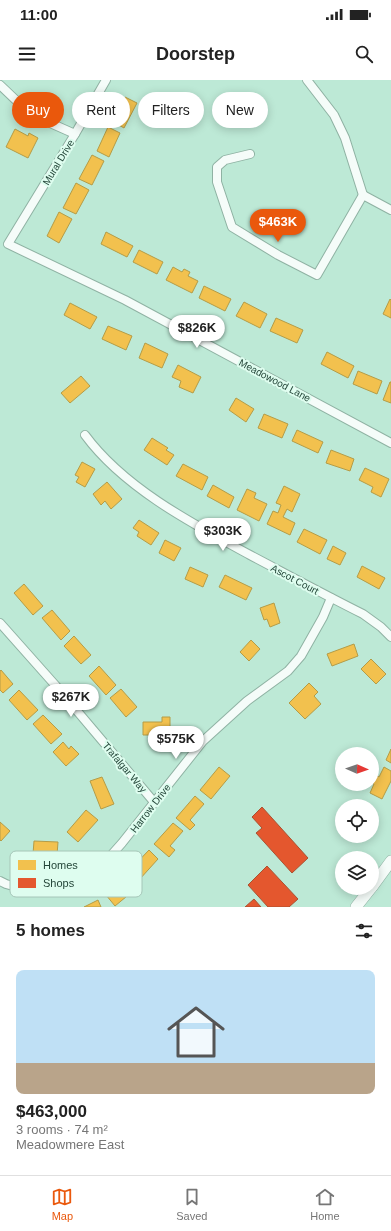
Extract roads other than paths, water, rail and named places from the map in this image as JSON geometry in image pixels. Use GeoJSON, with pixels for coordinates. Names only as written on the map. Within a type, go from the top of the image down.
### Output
{"type":"FeatureCollection","features":[{"type":"Feature","properties":{"kind":"main road"},"geometry":{"type":"LineString","coordinates":[[379,877],[391,860]]}},
{"type":"Feature","properties":{"kind":"main road"},"geometry":{"type":"LineString","coordinates":[[356,907],[366,895]]}},
{"type":"Feature","properties":{"kind":"street","name":"Mural Drive"},"geometry":{"type":"LineString","coordinates":[[8,244],[76,134],[106,80]]}},
{"type":"Feature","properties":{"kind":"street"},"geometry":{"type":"LineString","coordinates":[[307,80],[334,116],[344,138],[363,195],[391,210]]}},
{"type":"Feature","properties":{"kind":"street"},"geometry":{"type":"LineString","coordinates":[[0,85],[20,104],[42,118],[76,134]]}},
{"type":"Feature","properties":{"kind":"street"},"geometry":{"type":"LineString","coordinates":[[250,154],[225,160],[217,167],[217,182],[232,227],[278,255],[317,274],[363,195]]}},
{"type":"Feature","properties":{"kind":"street","name":"Meadowood Lane"},"geometry":{"type":"LineString","coordinates":[[8,244],[125,300],[391,443]]}},
{"type":"Feature","properties":{"kind":"street","name":"Ascot Court"},"geometry":{"type":"LineString","coordinates":[[85,434],[96,449],[117,469],[145,492],[171,510],[206,531],[363,614],[381,627],[391,637]]}},
{"type":"Feature","properties":{"kind":"street","name":"Harrow Drive"},"geometry":{"type":"LineString","coordinates":[[115,851],[203,741],[247,701],[288,671],[301,656],[323,617],[331,598]]}},
{"type":"Feature","properties":{"kind":"street","name":"Trafalgar Way"},"geometry":{"type":"LineString","coordinates":[[0,623],[56,686],[154,802]]}},
{"type":"Feature","properties":{"kind":"street","name":"Harrow Drive"},"geometry":{"type":"LineString","coordinates":[[0,881],[10,885]]}}]}
